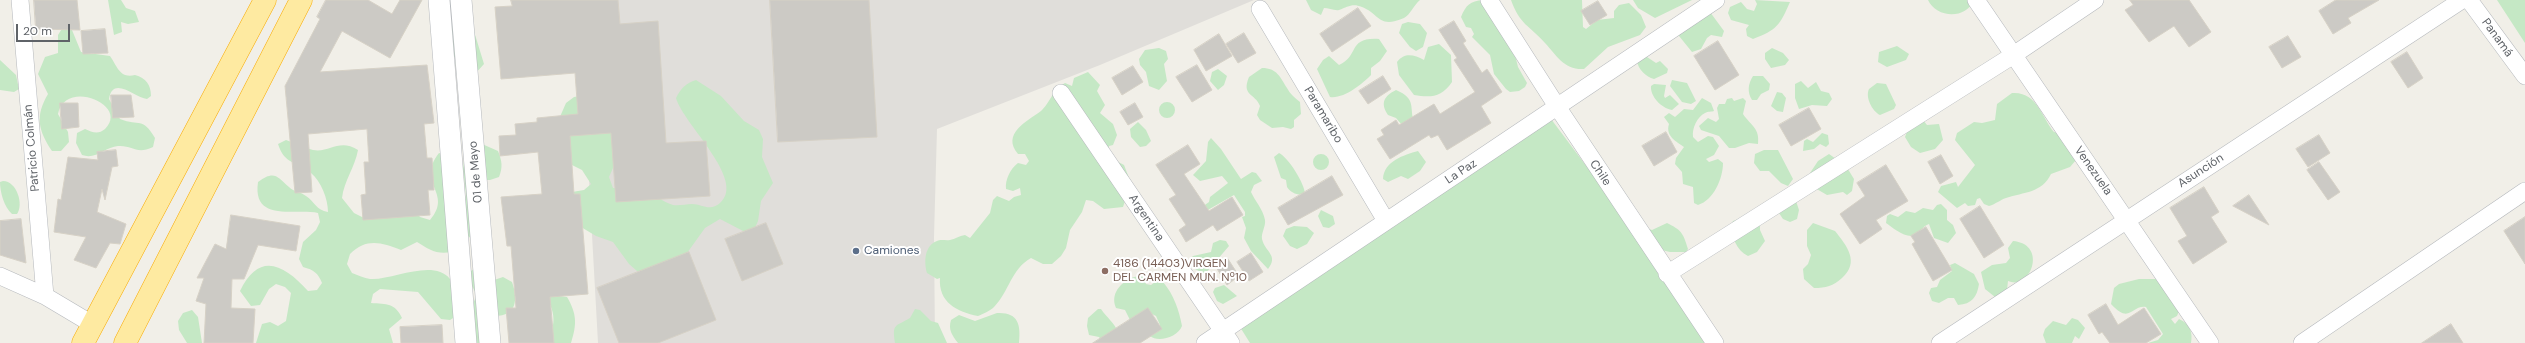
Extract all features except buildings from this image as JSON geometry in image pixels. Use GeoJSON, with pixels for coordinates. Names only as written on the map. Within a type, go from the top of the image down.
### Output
{"type":"FeatureCollection","features":[{"type":"Feature","properties":{"kind":"highway"},"geometry":{"type":"LineString","coordinates":[[87,334],[265,0]]}},
{"type":"Feature","properties":{"kind":"highway"},"geometry":{"type":"LineString","coordinates":[[125,343],[301,0]]}},
{"type":"Feature","properties":{"kind":"street","name":"Patricio Colmán"},"geometry":{"type":"LineString","coordinates":[[20,0],[44,296]]}},
{"type":"Feature","properties":{"kind":"street","name":"01 de Mayo"},"geometry":{"type":"LineString","coordinates":[[440,0],[466,343]]}},
{"type":"Feature","properties":{"kind":"street","name":"01 de Mayo"},"geometry":{"type":"LineString","coordinates":[[461,0],[490,343]]}},
{"type":"Feature","properties":{"kind":"street","name":"Chile"},"geometry":{"type":"LineString","coordinates":[[1489,0],[1667,274],[1715,343]]}},
{"type":"Feature","properties":{"kind":"street","name":"La Paz"},"geometry":{"type":"LineString","coordinates":[[1205,343],[1227,337],[1386,221],[1558,108],[1716,0]]}},
{"type":"Feature","properties":{"kind":"street","name":"Venezuela"},"geometry":{"type":"LineString","coordinates":[[1976,0],[2012,56],[2127,220],[2210,343]]}},
{"type":"Feature","properties":{"kind":"street"},"geometry":{"type":"LineString","coordinates":[[1667,274],[2012,56],[2095,0]]}},
{"type":"Feature","properties":{"kind":"street","name":"Asunción"},"geometry":{"type":"LineString","coordinates":[[1940,343],[2462,0]]}},
{"type":"Feature","properties":{"kind":"street","name":"Panamá"},"geometry":{"type":"LineString","coordinates":[[2469,0],[2525,76]]}},
{"type":"Feature","properties":{"kind":"street","name":"Paramaribo"},"geometry":{"type":"LineString","coordinates":[[1260,9],[1386,221]]}},
{"type":"Feature","properties":{"kind":"street","name":"Argentina"},"geometry":{"type":"LineString","coordinates":[[1061,93],[1227,337]]}},
{"type":"Feature","properties":{"kind":"street"},"geometry":{"type":"LineString","coordinates":[[2302,343],[2525,191]]}},
{"type":"Feature","properties":{"kind":"street"},"geometry":{"type":"LineString","coordinates":[[0,276],[44,296],[87,334]]}},
{"type":"Feature","properties":{"kind":"shaded area"},"geometry":{"type":"Polygon","coordinates":[[[579,0],[1254,0],[1100,65],[937,129],[934,237],[935,343],[598,343],[579,0]]]}},
{"type":"Feature","properties":{"kind":"green space"},"geometry":{"type":"Polygon","coordinates":[[[108,0],[121,0],[126,8],[135,11],[139,22],[128,24],[121,22],[122,32],[114,35],[108,0]]]}},
{"type":"Feature","properties":{"kind":"green space"},"geometry":{"type":"Polygon","coordinates":[[[1306,0],[1420,0],[1406,17],[1389,22],[1380,19],[1362,7],[1355,5],[1339,10],[1324,8],[1321,15],[1311,10],[1306,0]]]}},
{"type":"Feature","properties":{"kind":"green space"},"geometry":{"type":"Polygon","coordinates":[[[1483,0],[1513,47],[1518,67],[1527,83],[1525,87],[1519,91],[1510,92],[1494,74],[1490,55],[1472,37],[1474,34],[1471,28],[1466,27],[1461,17],[1469,4],[1475,1],[1483,0]]]}},
{"type":"Feature","properties":{"kind":"green space"},"geometry":{"type":"Polygon","coordinates":[[[1511,0],[1582,0],[1583,27],[1586,29],[1597,20],[1614,18],[1614,11],[1619,5],[1629,3],[1641,15],[1646,27],[1640,35],[1608,47],[1584,69],[1577,69],[1566,65],[1521,20],[1511,0]]]}},
{"type":"Feature","properties":{"kind":"green space"},"geometry":{"type":"Polygon","coordinates":[[[1633,0],[1692,0],[1655,18],[1638,8],[1633,0]]]}},
{"type":"Feature","properties":{"kind":"green space"},"geometry":{"type":"Polygon","coordinates":[[[1755,0],[1790,2],[1777,26],[1768,33],[1753,39],[1747,36],[1746,29],[1749,25],[1731,20],[1728,13],[1730,7],[1741,2],[1747,9],[1754,11],[1757,4],[1755,0]]]}},
{"type":"Feature","properties":{"kind":"green space"},"geometry":{"type":"Polygon","coordinates":[[[1928,0],[1974,0],[1965,11],[1958,14],[1951,14],[1937,10],[1928,0]]]}},
{"type":"Feature","properties":{"kind":"green space"},"geometry":{"type":"Polygon","coordinates":[[[2497,0],[2525,0],[2525,43],[2497,0]]]}},
{"type":"Feature","properties":{"kind":"green space"},"geometry":{"type":"Polygon","coordinates":[[[1710,12],[1724,31],[1722,37],[1711,35],[1707,38],[1701,49],[1692,52],[1675,31],[1695,21],[1698,23],[1701,18],[1710,12]]]}},
{"type":"Feature","properties":{"kind":"green space"},"geometry":{"type":"Polygon","coordinates":[[[457,19],[473,28],[484,64],[475,74],[482,144],[498,151],[501,161],[499,177],[490,180],[480,180],[494,280],[503,277],[512,282],[515,294],[512,310],[508,313],[495,316],[490,343],[469,343],[469,312],[477,295],[468,279],[471,271],[478,266],[473,240],[459,229],[466,195],[463,169],[465,152],[455,58],[451,51],[449,24],[457,19]]]}},
{"type":"Feature","properties":{"kind":"green space"},"geometry":{"type":"Polygon","coordinates":[[[1408,22],[1420,24],[1427,33],[1423,47],[1416,51],[1410,47],[1399,33],[1402,24],[1408,22]]]}},
{"type":"Feature","properties":{"kind":"green space"},"geometry":{"type":"Polygon","coordinates":[[[63,27],[72,30],[81,52],[110,56],[122,73],[130,76],[139,76],[147,82],[150,88],[151,96],[147,99],[120,88],[111,92],[109,99],[120,119],[143,124],[151,131],[155,138],[153,147],[138,150],[118,146],[92,156],[82,155],[76,143],[77,133],[85,129],[93,132],[100,132],[105,129],[110,120],[109,111],[103,104],[94,99],[83,97],[72,98],[63,103],[58,114],[68,132],[69,142],[61,151],[52,151],[41,130],[41,109],[48,94],[38,74],[45,57],[58,53],[58,35],[63,27]]]}},
{"type":"Feature","properties":{"kind":"green space"},"geometry":{"type":"Polygon","coordinates":[[[1379,39],[1387,51],[1380,61],[1371,68],[1371,75],[1363,83],[1347,93],[1341,96],[1330,97],[1317,69],[1323,60],[1329,56],[1339,65],[1350,57],[1358,44],[1362,41],[1379,39]]]}},
{"type":"Feature","properties":{"kind":"green space"},"geometry":{"type":"Polygon","coordinates":[[[1439,44],[1451,55],[1452,82],[1444,91],[1436,95],[1414,95],[1399,75],[1397,62],[1403,57],[1410,55],[1424,60],[1428,47],[1439,44]]]}},
{"type":"Feature","properties":{"kind":"green space"},"geometry":{"type":"Polygon","coordinates":[[[1897,46],[1909,54],[1906,60],[1887,67],[1878,62],[1879,52],[1897,46]]]}},
{"type":"Feature","properties":{"kind":"green space"},"geometry":{"type":"Polygon","coordinates":[[[1159,48],[1166,51],[1168,59],[1164,64],[1167,81],[1159,90],[1149,86],[1146,72],[1140,65],[1139,59],[1145,50],[1159,48]]]}},
{"type":"Feature","properties":{"kind":"green space"},"geometry":{"type":"Polygon","coordinates":[[[1772,48],[1783,53],[1789,60],[1785,65],[1771,68],[1765,59],[1765,53],[1772,48]]]}},
{"type":"Feature","properties":{"kind":"green space"},"geometry":{"type":"Polygon","coordinates":[[[1644,55],[1656,63],[1660,61],[1668,69],[1667,73],[1654,79],[1645,75],[1639,67],[1637,61],[1644,55]]]}},
{"type":"Feature","properties":{"kind":"green space"},"geometry":{"type":"Polygon","coordinates":[[[0,60],[16,75],[19,89],[14,92],[0,90],[0,60]]]}},
{"type":"Feature","properties":{"kind":"green space"},"geometry":{"type":"Polygon","coordinates":[[[1262,68],[1275,71],[1294,97],[1300,102],[1301,114],[1294,120],[1294,127],[1291,129],[1283,127],[1272,128],[1260,120],[1257,115],[1260,106],[1248,91],[1247,83],[1249,77],[1262,68]]]}},
{"type":"Feature","properties":{"kind":"green space"},"geometry":{"type":"Polygon","coordinates":[[[1218,69],[1227,76],[1224,85],[1218,90],[1210,81],[1212,72],[1218,69]]]}},
{"type":"Feature","properties":{"kind":"green space"},"geometry":{"type":"Polygon","coordinates":[[[1088,72],[1100,85],[1097,91],[1105,105],[1100,113],[1113,124],[1117,135],[1113,145],[1109,146],[1109,157],[1124,165],[1131,183],[1123,207],[1104,209],[1093,201],[1086,200],[1082,212],[1070,230],[1066,248],[1061,256],[1052,264],[1043,264],[1031,258],[1014,274],[999,301],[992,308],[978,316],[956,309],[942,294],[940,278],[937,279],[927,273],[925,259],[927,250],[933,243],[939,240],[950,240],[965,235],[970,238],[990,213],[993,200],[997,196],[1009,201],[1014,197],[1021,195],[1020,188],[1013,191],[1006,189],[1007,178],[1010,171],[1018,163],[1026,165],[1029,161],[1025,154],[1018,154],[1014,147],[1012,140],[1014,134],[1023,124],[1044,108],[1060,86],[1065,83],[1072,86],[1074,78],[1088,72]]]}},
{"type":"Feature","properties":{"kind":"green space"},"geometry":{"type":"Polygon","coordinates":[[[1753,76],[1763,76],[1770,84],[1769,90],[1761,94],[1757,100],[1752,100],[1749,91],[1749,85],[1753,76]]]}},
{"type":"Feature","properties":{"kind":"green space"},"geometry":{"type":"Polygon","coordinates":[[[696,80],[721,96],[744,121],[759,130],[763,139],[762,157],[773,183],[761,201],[758,221],[754,230],[745,232],[720,219],[705,228],[682,260],[646,273],[637,271],[629,264],[613,242],[596,236],[581,227],[566,193],[584,190],[591,184],[582,170],[556,157],[559,119],[566,103],[574,97],[591,94],[621,150],[609,177],[613,188],[641,189],[650,192],[665,202],[673,205],[696,204],[706,207],[713,207],[720,203],[726,193],[726,181],[711,152],[681,109],[676,98],[684,86],[696,80]]]}},
{"type":"Feature","properties":{"kind":"green space"},"geometry":{"type":"Polygon","coordinates":[[[1672,80],[1687,83],[1696,101],[1691,104],[1682,102],[1670,86],[1672,80]]]}},
{"type":"Feature","properties":{"kind":"green space"},"geometry":{"type":"Polygon","coordinates":[[[1801,81],[1808,88],[1816,82],[1821,91],[1829,93],[1832,99],[1827,106],[1812,105],[1799,109],[1795,98],[1795,84],[1801,81]]]}},
{"type":"Feature","properties":{"kind":"green space"},"geometry":{"type":"Polygon","coordinates":[[[1877,83],[1886,84],[1896,105],[1894,109],[1880,115],[1872,107],[1868,96],[1869,89],[1877,83]]]}},
{"type":"Feature","properties":{"kind":"green space"},"geometry":{"type":"Polygon","coordinates":[[[1654,84],[1666,85],[1665,98],[1670,95],[1679,104],[1672,110],[1660,104],[1652,94],[1651,86],[1654,84]]]}},
{"type":"Feature","properties":{"kind":"green space"},"geometry":{"type":"Polygon","coordinates":[[[1396,90],[1403,93],[1410,100],[1414,123],[1402,125],[1396,118],[1388,115],[1384,107],[1384,100],[1396,90]]]}},
{"type":"Feature","properties":{"kind":"green space"},"geometry":{"type":"Polygon","coordinates":[[[1777,92],[1782,93],[1786,98],[1783,112],[1777,111],[1771,106],[1777,92]]]}},
{"type":"Feature","properties":{"kind":"green space"},"geometry":{"type":"Polygon","coordinates":[[[2012,93],[2027,96],[2033,101],[2038,106],[2054,132],[2071,136],[2076,160],[2070,167],[2051,174],[2043,185],[2032,191],[2006,198],[1989,206],[1984,204],[1980,198],[1977,199],[1975,205],[1968,206],[1965,203],[1957,208],[1938,192],[1941,186],[1956,182],[1958,187],[1975,165],[1955,140],[1957,133],[1974,122],[1982,123],[1995,120],[1997,104],[2012,93]]]}},
{"type":"Feature","properties":{"kind":"green space"},"geometry":{"type":"Polygon","coordinates":[[[1702,98],[1711,103],[1714,111],[1706,112],[1697,120],[1694,127],[1693,137],[1698,142],[1708,136],[1713,137],[1719,146],[1714,155],[1706,159],[1709,162],[1718,159],[1723,163],[1723,169],[1719,182],[1713,193],[1704,202],[1698,205],[1694,203],[1693,187],[1683,184],[1682,172],[1675,164],[1676,158],[1684,147],[1675,141],[1670,135],[1668,128],[1669,124],[1664,117],[1669,113],[1675,117],[1684,109],[1693,110],[1702,98]]]}},
{"type":"Feature","properties":{"kind":"green space"},"geometry":{"type":"Polygon","coordinates":[[[1732,98],[1734,101],[1743,98],[1746,101],[1743,114],[1758,134],[1758,144],[1749,143],[1735,148],[1729,148],[1719,136],[1701,130],[1699,126],[1708,118],[1716,122],[1719,119],[1717,108],[1719,104],[1725,104],[1727,99],[1732,98]]]}},
{"type":"Feature","properties":{"kind":"green space"},"geometry":{"type":"Polygon","coordinates":[[[1164,102],[1170,102],[1175,107],[1173,116],[1170,118],[1164,118],[1159,113],[1159,107],[1164,102]]]}},
{"type":"Feature","properties":{"kind":"green space"},"geometry":{"type":"Polygon","coordinates":[[[1551,119],[1719,343],[1250,343],[1240,327],[1551,119]]]}},
{"type":"Feature","properties":{"kind":"green space"},"geometry":{"type":"Polygon","coordinates":[[[1923,120],[1927,125],[1939,124],[1943,140],[1935,149],[1920,153],[1911,147],[1905,137],[1908,129],[1923,120]]]}},
{"type":"Feature","properties":{"kind":"green space"},"geometry":{"type":"Polygon","coordinates":[[[1138,122],[1146,130],[1151,141],[1146,146],[1140,147],[1131,137],[1130,129],[1138,122]]]}},
{"type":"Feature","properties":{"kind":"green space"},"geometry":{"type":"Polygon","coordinates":[[[1822,133],[1828,135],[1829,144],[1826,147],[1820,144],[1814,149],[1803,151],[1804,141],[1807,139],[1813,142],[1822,133]]]}},
{"type":"Feature","properties":{"kind":"green space"},"geometry":{"type":"Polygon","coordinates":[[[1211,138],[1221,149],[1241,179],[1252,172],[1256,173],[1262,181],[1254,185],[1251,192],[1263,212],[1265,220],[1262,239],[1272,257],[1271,264],[1268,269],[1251,251],[1244,238],[1246,228],[1242,217],[1245,216],[1245,212],[1234,195],[1206,211],[1202,207],[1209,202],[1210,197],[1228,183],[1222,176],[1200,181],[1193,175],[1206,161],[1208,142],[1211,138]]]}},
{"type":"Feature","properties":{"kind":"green space"},"geometry":{"type":"Polygon","coordinates":[[[286,140],[313,150],[325,150],[345,145],[358,150],[342,198],[354,213],[362,217],[371,213],[413,209],[420,217],[430,220],[436,211],[438,202],[432,180],[431,172],[433,163],[439,153],[448,155],[451,252],[437,252],[417,242],[401,250],[387,245],[374,243],[356,249],[350,254],[347,264],[352,273],[370,279],[379,279],[423,270],[433,270],[443,273],[450,279],[454,287],[458,315],[450,320],[441,319],[418,292],[380,289],[373,294],[371,303],[390,305],[396,309],[402,318],[389,329],[393,343],[256,343],[262,324],[270,322],[278,326],[286,321],[291,293],[285,287],[276,284],[269,289],[260,305],[251,306],[240,291],[247,278],[255,270],[264,266],[272,266],[281,269],[290,274],[308,291],[317,290],[322,283],[315,272],[303,267],[299,259],[303,242],[316,230],[320,222],[318,213],[288,212],[269,209],[262,203],[258,195],[258,182],[263,178],[272,175],[278,177],[291,189],[309,198],[321,210],[328,212],[325,196],[321,185],[315,176],[288,159],[281,151],[278,144],[286,140]]]}},
{"type":"Feature","properties":{"kind":"green space"},"geometry":{"type":"Polygon","coordinates":[[[1764,150],[1778,150],[1793,179],[1788,186],[1781,183],[1769,171],[1760,171],[1754,163],[1755,154],[1764,150]]]}},
{"type":"Feature","properties":{"kind":"green space"},"geometry":{"type":"Polygon","coordinates":[[[1418,151],[1426,162],[1420,171],[1408,179],[1401,176],[1388,182],[1383,179],[1384,173],[1391,163],[1401,157],[1418,151]]]}},
{"type":"Feature","properties":{"kind":"green space"},"geometry":{"type":"Polygon","coordinates":[[[1279,153],[1287,160],[1295,171],[1302,184],[1305,194],[1300,195],[1293,192],[1287,187],[1286,180],[1281,178],[1274,157],[1279,153]]]}},
{"type":"Feature","properties":{"kind":"green space"},"geometry":{"type":"Polygon","coordinates":[[[1318,154],[1324,154],[1329,159],[1327,168],[1324,170],[1318,170],[1313,165],[1313,159],[1318,154]]]}},
{"type":"Feature","properties":{"kind":"green space"},"geometry":{"type":"Polygon","coordinates":[[[1829,154],[1846,166],[1854,179],[1852,191],[1847,195],[1843,192],[1827,195],[1815,188],[1810,173],[1818,161],[1829,154]]]}},
{"type":"Feature","properties":{"kind":"green space"},"geometry":{"type":"Polygon","coordinates":[[[3,181],[12,185],[18,194],[20,205],[17,214],[12,214],[5,203],[0,186],[0,182],[3,181]]]}},
{"type":"Feature","properties":{"kind":"green space"},"geometry":{"type":"Polygon","coordinates":[[[1796,201],[1799,210],[1797,219],[1790,222],[1783,219],[1779,213],[1796,201]]]}},
{"type":"Feature","properties":{"kind":"green space"},"geometry":{"type":"Polygon","coordinates":[[[1941,204],[1947,210],[1947,220],[1953,225],[1956,233],[1948,243],[1934,238],[1929,224],[1916,235],[1911,236],[1902,234],[1886,223],[1887,216],[1890,214],[1898,217],[1906,211],[1915,213],[1923,208],[1933,210],[1937,205],[1941,204]]]}},
{"type":"Feature","properties":{"kind":"green space"},"geometry":{"type":"Polygon","coordinates":[[[1321,210],[1333,216],[1335,224],[1329,228],[1323,227],[1318,216],[1321,210]]]}},
{"type":"Feature","properties":{"kind":"green space"},"geometry":{"type":"Polygon","coordinates":[[[1739,219],[1760,220],[1760,230],[1765,241],[1757,252],[1748,256],[1738,247],[1730,226],[1733,221],[1739,219]]]}},
{"type":"Feature","properties":{"kind":"green space"},"geometry":{"type":"Polygon","coordinates":[[[1667,223],[1683,235],[1688,249],[1686,252],[1670,252],[1657,249],[1647,228],[1652,230],[1667,223]]]}},
{"type":"Feature","properties":{"kind":"green space"},"geometry":{"type":"Polygon","coordinates":[[[1813,223],[1835,231],[1844,242],[1850,254],[1851,260],[1847,272],[1842,278],[1832,285],[1822,288],[1814,288],[1804,279],[1803,269],[1808,264],[1811,255],[1807,246],[1807,230],[1813,223]]]}},
{"type":"Feature","properties":{"kind":"green space"},"geometry":{"type":"Polygon","coordinates":[[[1294,226],[1307,227],[1314,233],[1307,244],[1297,249],[1290,246],[1283,236],[1286,229],[1294,226]]]}},
{"type":"Feature","properties":{"kind":"green space"},"geometry":{"type":"Polygon","coordinates":[[[1220,240],[1226,241],[1229,246],[1205,274],[1193,268],[1189,260],[1193,256],[1211,252],[1213,243],[1220,240]]]}},
{"type":"Feature","properties":{"kind":"green space"},"geometry":{"type":"Polygon","coordinates":[[[2013,241],[2024,244],[2030,250],[2033,258],[2032,266],[2029,274],[2016,282],[2008,281],[2007,290],[1995,297],[1985,289],[1981,272],[1992,265],[2006,263],[2010,258],[2008,248],[2013,241]]]}},
{"type":"Feature","properties":{"kind":"green space"},"geometry":{"type":"Polygon","coordinates":[[[1955,263],[1974,274],[1979,284],[1977,293],[1973,299],[1967,303],[1958,305],[1954,298],[1948,298],[1939,303],[1932,301],[1929,293],[1931,288],[1937,287],[1940,280],[1952,271],[1950,265],[1955,263]]]}},
{"type":"Feature","properties":{"kind":"green space"},"geometry":{"type":"Polygon","coordinates":[[[1138,276],[1143,277],[1146,284],[1151,285],[1155,282],[1163,282],[1173,297],[1178,308],[1182,326],[1180,330],[1172,336],[1158,339],[1150,336],[1160,325],[1156,316],[1152,314],[1131,322],[1125,310],[1116,308],[1114,302],[1116,292],[1119,287],[1128,280],[1138,276]]]}},
{"type":"Feature","properties":{"kind":"green space"},"geometry":{"type":"Polygon","coordinates":[[[2139,279],[2156,279],[2179,311],[2177,316],[2171,319],[2175,324],[2179,319],[2186,323],[2192,335],[2191,343],[2148,343],[2158,340],[2163,334],[2146,307],[2141,307],[2126,314],[2117,310],[2111,304],[2114,288],[2119,284],[2139,279]]]}},
{"type":"Feature","properties":{"kind":"green space"},"geometry":{"type":"Polygon","coordinates":[[[1224,285],[1237,296],[1223,304],[1217,301],[1213,292],[1215,288],[1224,285]]]}},
{"type":"Feature","properties":{"kind":"green space"},"geometry":{"type":"Polygon","coordinates":[[[543,294],[567,297],[573,309],[575,319],[571,343],[543,343],[551,332],[554,319],[551,306],[543,294]]]}},
{"type":"Feature","properties":{"kind":"green space"},"geometry":{"type":"Polygon","coordinates":[[[915,309],[920,310],[931,321],[938,323],[947,343],[895,343],[894,329],[896,326],[910,318],[915,309]]]}},
{"type":"Feature","properties":{"kind":"green space"},"geometry":{"type":"Polygon","coordinates":[[[1098,309],[1101,309],[1118,332],[1101,340],[1099,337],[1089,335],[1087,326],[1088,318],[1098,309]]]}},
{"type":"Feature","properties":{"kind":"green space"},"geometry":{"type":"Polygon","coordinates":[[[192,310],[198,317],[202,343],[187,343],[179,330],[178,321],[183,313],[192,310]]]}},
{"type":"Feature","properties":{"kind":"green space"},"geometry":{"type":"Polygon","coordinates":[[[997,313],[1010,315],[1017,320],[1019,343],[958,343],[951,332],[951,320],[959,315],[975,321],[997,313]]]}},
{"type":"Feature","properties":{"kind":"green space"},"geometry":{"type":"Polygon","coordinates":[[[2072,318],[2078,320],[2085,328],[2079,339],[2075,336],[2072,343],[2046,343],[2043,335],[2045,329],[2053,321],[2066,325],[2072,318]]]}},
{"type":"Feature","properties":{"kind":"place","name":"Camiones"},"geometry":{"type":"Point","coordinates":[856,251]}},
{"type":"Feature","properties":{"kind":"place","name":"4186 (14403)VIRGEN DEL CARMEN MUN. Nº10"},"geometry":{"type":"Point","coordinates":[1105,271]}}]}
